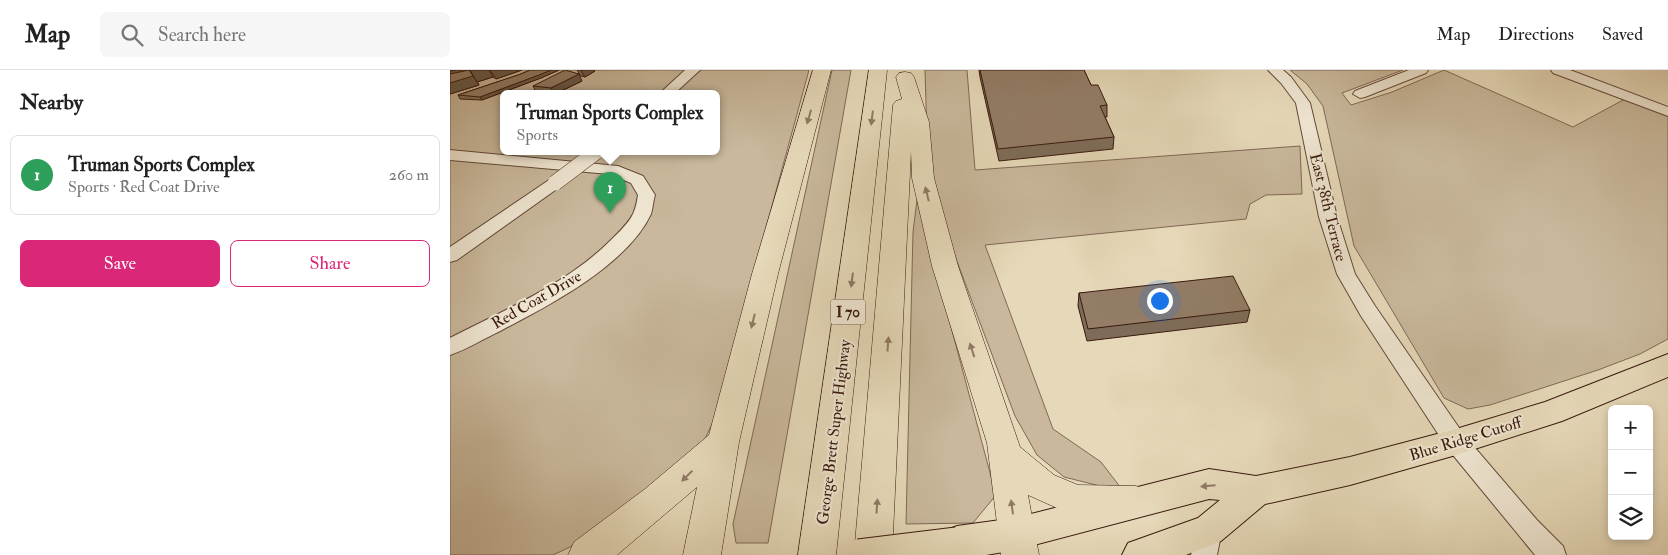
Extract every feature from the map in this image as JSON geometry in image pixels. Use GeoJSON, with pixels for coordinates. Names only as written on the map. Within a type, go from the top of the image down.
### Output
{"type":"FeatureCollection","features":[{"type":"Feature","properties":{"kind":"highway"},"geometry":{"type":"LineString","coordinates":[[702,555],[723,442],[765,274],[822,70]]}},
{"type":"Feature","properties":{"kind":"highway","name":"George Brett Super Highway"},"geometry":{"type":"LineString","coordinates":[[817,555],[878,70]]}},
{"type":"Feature","properties":{"kind":"highway"},"geometry":{"type":"LineString","coordinates":[[906,74],[919,122],[923,178],[945,266],[1003,443],[1017,544]]}},
{"type":"Feature","properties":{"kind":"highway","name":"I 70"},"geometry":{"type":"LineString","coordinates":[[874,555],[906,74]]}},
{"type":"Feature","properties":{"kind":"highway"},"geometry":{"type":"LineString","coordinates":[[587,555],[635,520],[680,483],[723,442]]}},
{"type":"Feature","properties":{"kind":"highway"},"geometry":{"type":"LineString","coordinates":[[1005,454],[1042,486],[1077,501],[1136,502]]}},
{"type":"Feature","properties":{"kind":"main road","name":"Blue Ridge Cutoff"},"geometry":{"type":"LineString","coordinates":[[859,555],[957,543],[1017,544],[1136,502],[1209,484],[1256,491],[1350,472],[1456,442],[1551,412],[1668,365]]}},
{"type":"Feature","properties":{"kind":"main road","name":"Blue Ridge Cutoff"},"geometry":{"type":"LineString","coordinates":[[1140,555],[1207,542],[1256,491]]}},
{"type":"Feature","properties":{"kind":"street"},"geometry":{"type":"LineString","coordinates":[[670,90],[693,70]]}},
{"type":"Feature","properties":{"kind":"street","name":"East 38th Terrace"},"geometry":{"type":"LineString","coordinates":[[1275,70],[1286,80],[1303,103],[1330,226],[1346,274],[1368,311],[1456,442],[1528,530],[1554,555]]}},
{"type":"Feature","properties":{"kind":"street"},"geometry":{"type":"LineString","coordinates":[[1360,94],[1421,70]]}},
{"type":"Feature","properties":{"kind":"street"},"geometry":{"type":"LineString","coordinates":[[1558,70],[1668,112]]}},
{"type":"Feature","properties":{"kind":"street","name":"Red Coat Drive"},"geometry":{"type":"LineString","coordinates":[[450,155],[612,169],[632,175],[639,180],[646,190],[648,197],[643,212],[630,230],[588,269],[552,294],[450,347]]}},
{"type":"Feature","properties":{"kind":"street"},"geometry":{"type":"LineString","coordinates":[[450,256],[555,184],[592,155]]}},
{"type":"Feature","properties":{"kind":"shaded area"},"geometry":{"type":"Polygon","coordinates":[[[450,70],[809,70],[713,422],[697,456],[602,532],[553,555],[450,555],[450,70]]]}},
{"type":"Feature","properties":{"kind":"shaded area"},"geometry":{"type":"Polygon","coordinates":[[[832,70],[851,70],[768,543],[736,543],[733,524],[832,70]]]}},
{"type":"Feature","properties":{"kind":"shaded area"},"geometry":{"type":"Polygon","coordinates":[[[925,70],[967,70],[975,170],[1300,146],[1302,194],[1266,195],[1250,204],[1246,219],[985,245],[1053,429],[1101,462],[1124,492],[1064,477],[1037,455],[1015,416],[934,200],[927,139],[925,70]]]}},
{"type":"Feature","properties":{"kind":"shaded area"},"geometry":{"type":"Polygon","coordinates":[[[1290,70],[1403,70],[1342,93],[1351,105],[1392,92],[1444,70],[1573,127],[1625,99],[1668,115],[1668,339],[1640,354],[1598,370],[1490,405],[1468,409],[1444,398],[1354,246],[1323,106],[1307,84],[1290,70]]]}},
{"type":"Feature","properties":{"kind":"shaded area"},"geometry":{"type":"Polygon","coordinates":[[[917,200],[996,495],[973,523],[906,524],[913,232],[917,200]]]}},
{"type":"Feature","properties":{"kind":"building"},"geometry":{"type":"Polygon","coordinates":[[[469,70],[473,76],[450,83],[450,74],[469,70]]]}},
{"type":"Feature","properties":{"kind":"building"},"geometry":{"type":"Polygon","coordinates":[[[530,70],[551,70],[480,97],[458,95],[521,74],[530,70]]]}},
{"type":"Feature","properties":{"kind":"building"},"geometry":{"type":"Polygon","coordinates":[[[565,70],[579,74],[551,88],[533,86],[565,70]]]}},
{"type":"Feature","properties":{"kind":"building"},"geometry":{"type":"Polygon","coordinates":[[[980,70],[1084,70],[1091,85],[1098,85],[1107,105],[1100,106],[1114,137],[998,149],[980,70]]]}},
{"type":"Feature","properties":{"kind":"building"},"geometry":{"type":"Polygon","coordinates":[[[1233,276],[1250,310],[1088,329],[1079,293],[1233,276]]]}},
{"type":"Feature","properties":{"kind":"place","name":"Truman Sports Complex"},"geometry":{"type":"Point","coordinates":[610,213]}}]}
